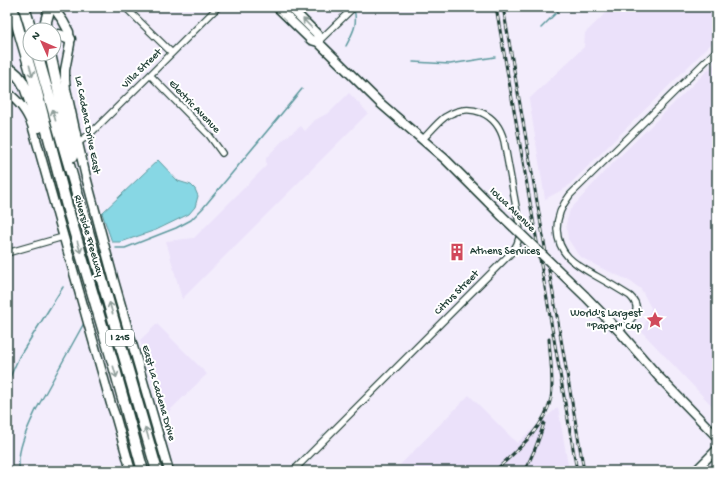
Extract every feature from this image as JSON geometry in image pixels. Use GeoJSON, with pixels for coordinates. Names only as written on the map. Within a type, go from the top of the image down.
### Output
{"type":"FeatureCollection","features":[{"type":"Feature","properties":{"kind":"highway","name":"Riverside Freeway"},"geometry":{"type":"LineString","coordinates":[[12,7],[36,89],[68,210],[143,471]]}},
{"type":"Feature","properties":{"kind":"highway"},"geometry":{"type":"LineString","coordinates":[[24,7],[28,22]]}},
{"type":"Feature","properties":{"kind":"highway"},"geometry":{"type":"LineString","coordinates":[[46,22],[51,7]]}},
{"type":"Feature","properties":{"kind":"highway"},"geometry":{"type":"LineString","coordinates":[[7,28],[7,34]]}},
{"type":"Feature","properties":{"kind":"highway"},"geometry":{"type":"LineString","coordinates":[[62,36],[70,39]]}},
{"type":"Feature","properties":{"kind":"highway","name":"Riverside Freeway"},"geometry":{"type":"LineString","coordinates":[[39,62],[157,471]]}},
{"type":"Feature","properties":{"kind":"highway"},"geometry":{"type":"LineString","coordinates":[[52,62],[70,145],[81,186],[81,206]]}},
{"type":"Feature","properties":{"kind":"highway"},"geometry":{"type":"LineString","coordinates":[[7,68],[20,77],[25,87],[38,120],[57,186],[68,210]]}},
{"type":"Feature","properties":{"kind":"main road"},"geometry":{"type":"LineString","coordinates":[[51,7],[66,27],[70,39]]}},
{"type":"Feature","properties":{"kind":"main road","name":"Iowa Avenue"},"geometry":{"type":"LineString","coordinates":[[277,7],[311,40],[318,42],[380,103],[445,159],[585,296],[619,331],[658,376],[717,436]]}},
{"type":"Feature","properties":{"kind":"main road","name":"Iowa Avenue"},"geometry":{"type":"LineString","coordinates":[[290,7],[317,34],[318,42]]}},
{"type":"Feature","properties":{"kind":"main road","name":"La Cadena Drive East"},"geometry":{"type":"LineString","coordinates":[[70,39],[65,70],[66,90],[86,177],[100,228]]}},
{"type":"Feature","properties":{"kind":"main road"},"geometry":{"type":"LineString","coordinates":[[7,92],[16,100],[28,116],[131,471]]}},
{"type":"Feature","properties":{"kind":"main road","name":"East La Cadena Drive"},"geometry":{"type":"LineString","coordinates":[[100,228],[169,471]]}},
{"type":"Feature","properties":{"kind":"street"},"geometry":{"type":"LineString","coordinates":[[125,7],[172,53]]}},
{"type":"Feature","properties":{"kind":"street","name":"Villa Street"},"geometry":{"type":"LineString","coordinates":[[78,143],[91,133],[218,7]]}},
{"type":"Feature","properties":{"kind":"street"},"geometry":{"type":"LineString","coordinates":[[318,42],[353,8]]}},
{"type":"Feature","properties":{"kind":"street"},"geometry":{"type":"LineString","coordinates":[[619,331],[634,317],[636,304],[630,296],[577,265],[566,254],[560,243],[557,232],[560,209],[570,195],[717,50]]}},
{"type":"Feature","properties":{"kind":"street","name":"Electric Avenue"},"geometry":{"type":"LineString","coordinates":[[150,75],[210,135],[222,153]]}},
{"type":"Feature","properties":{"kind":"street","name":"Citrus Street"},"geometry":{"type":"LineString","coordinates":[[293,471],[513,251],[519,238],[519,223],[504,141],[500,128],[494,121],[485,114],[476,111],[458,111],[443,119],[423,139]]}},
{"type":"Feature","properties":{"kind":"street"},"geometry":{"type":"LineString","coordinates":[[7,253],[63,237]]}},
{"type":"Feature","properties":{"kind":"street"},"geometry":{"type":"LineString","coordinates":[[695,471],[717,449]]}},
{"type":"Feature","properties":{"kind":"shaded area"},"geometry":{"type":"Polygon","coordinates":[[[612,7],[717,7],[717,38],[566,188],[545,199],[529,99],[584,47],[585,33],[612,7]]]}},
{"type":"Feature","properties":{"kind":"shaded area"},"geometry":{"type":"Polygon","coordinates":[[[717,61],[717,411],[642,332],[651,308],[641,289],[628,280],[579,256],[568,239],[566,224],[570,210],[604,172],[717,61]]]}},
{"type":"Feature","properties":{"kind":"shaded area"},"geometry":{"type":"Polygon","coordinates":[[[349,93],[368,113],[182,299],[166,241],[194,238],[266,166],[266,158],[284,139],[301,126],[305,131],[315,120],[330,112],[349,93]]]}},
{"type":"Feature","properties":{"kind":"shaded area"},"geometry":{"type":"Polygon","coordinates":[[[157,324],[207,374],[165,415],[162,416],[140,340],[157,324]]]}},
{"type":"Feature","properties":{"kind":"shaded area"},"geometry":{"type":"Polygon","coordinates":[[[469,395],[517,443],[558,407],[569,471],[394,471],[469,395]]]}},
{"type":"Feature","properties":{"kind":"water"},"geometry":{"type":"Polygon","coordinates":[[[158,160],[178,181],[191,185],[195,189],[198,196],[195,207],[189,214],[156,230],[121,242],[112,242],[102,213],[158,160]]]}},
{"type":"Feature","properties":{"kind":"waterway"},"geometry":{"type":"LineString","coordinates":[[541,28],[562,7]]}},
{"type":"Feature","properties":{"kind":"waterway"},"geometry":{"type":"LineString","coordinates":[[346,46],[355,24],[354,9]]}},
{"type":"Feature","properties":{"kind":"waterway"},"geometry":{"type":"LineString","coordinates":[[413,62],[450,64],[495,57]]}},
{"type":"Feature","properties":{"kind":"waterway"},"geometry":{"type":"LineString","coordinates":[[116,248],[125,248],[176,228],[191,220],[203,208],[302,89]]}},
{"type":"Feature","properties":{"kind":"waterway"},"geometry":{"type":"LineString","coordinates":[[7,384],[19,357],[63,287]]}},
{"type":"Feature","properties":{"kind":"waterway"},"geometry":{"type":"LineString","coordinates":[[20,471],[19,456],[29,424],[84,323]]}},
{"type":"Feature","properties":{"kind":"railway"},"geometry":{"type":"LineString","coordinates":[[496,7],[577,471]]}},
{"type":"Feature","properties":{"kind":"railway"},"geometry":{"type":"LineString","coordinates":[[503,7],[584,471]]}},
{"type":"Feature","properties":{"kind":"railway"},"geometry":{"type":"LineString","coordinates":[[495,471],[529,438],[542,420],[547,409],[552,392],[552,369],[549,339]]}},
{"type":"Feature","properties":{"kind":"railway"},"geometry":{"type":"LineString","coordinates":[[524,471],[536,448],[544,423]]}},
{"type":"Feature","properties":{"kind":"place","name":"Athens Services"},"geometry":{"type":"Point","coordinates":[457,252]}},
{"type":"Feature","properties":{"kind":"place","name":"World's Largest \"Paper\" Cup"},"geometry":{"type":"Point","coordinates":[655,320]}}]}
